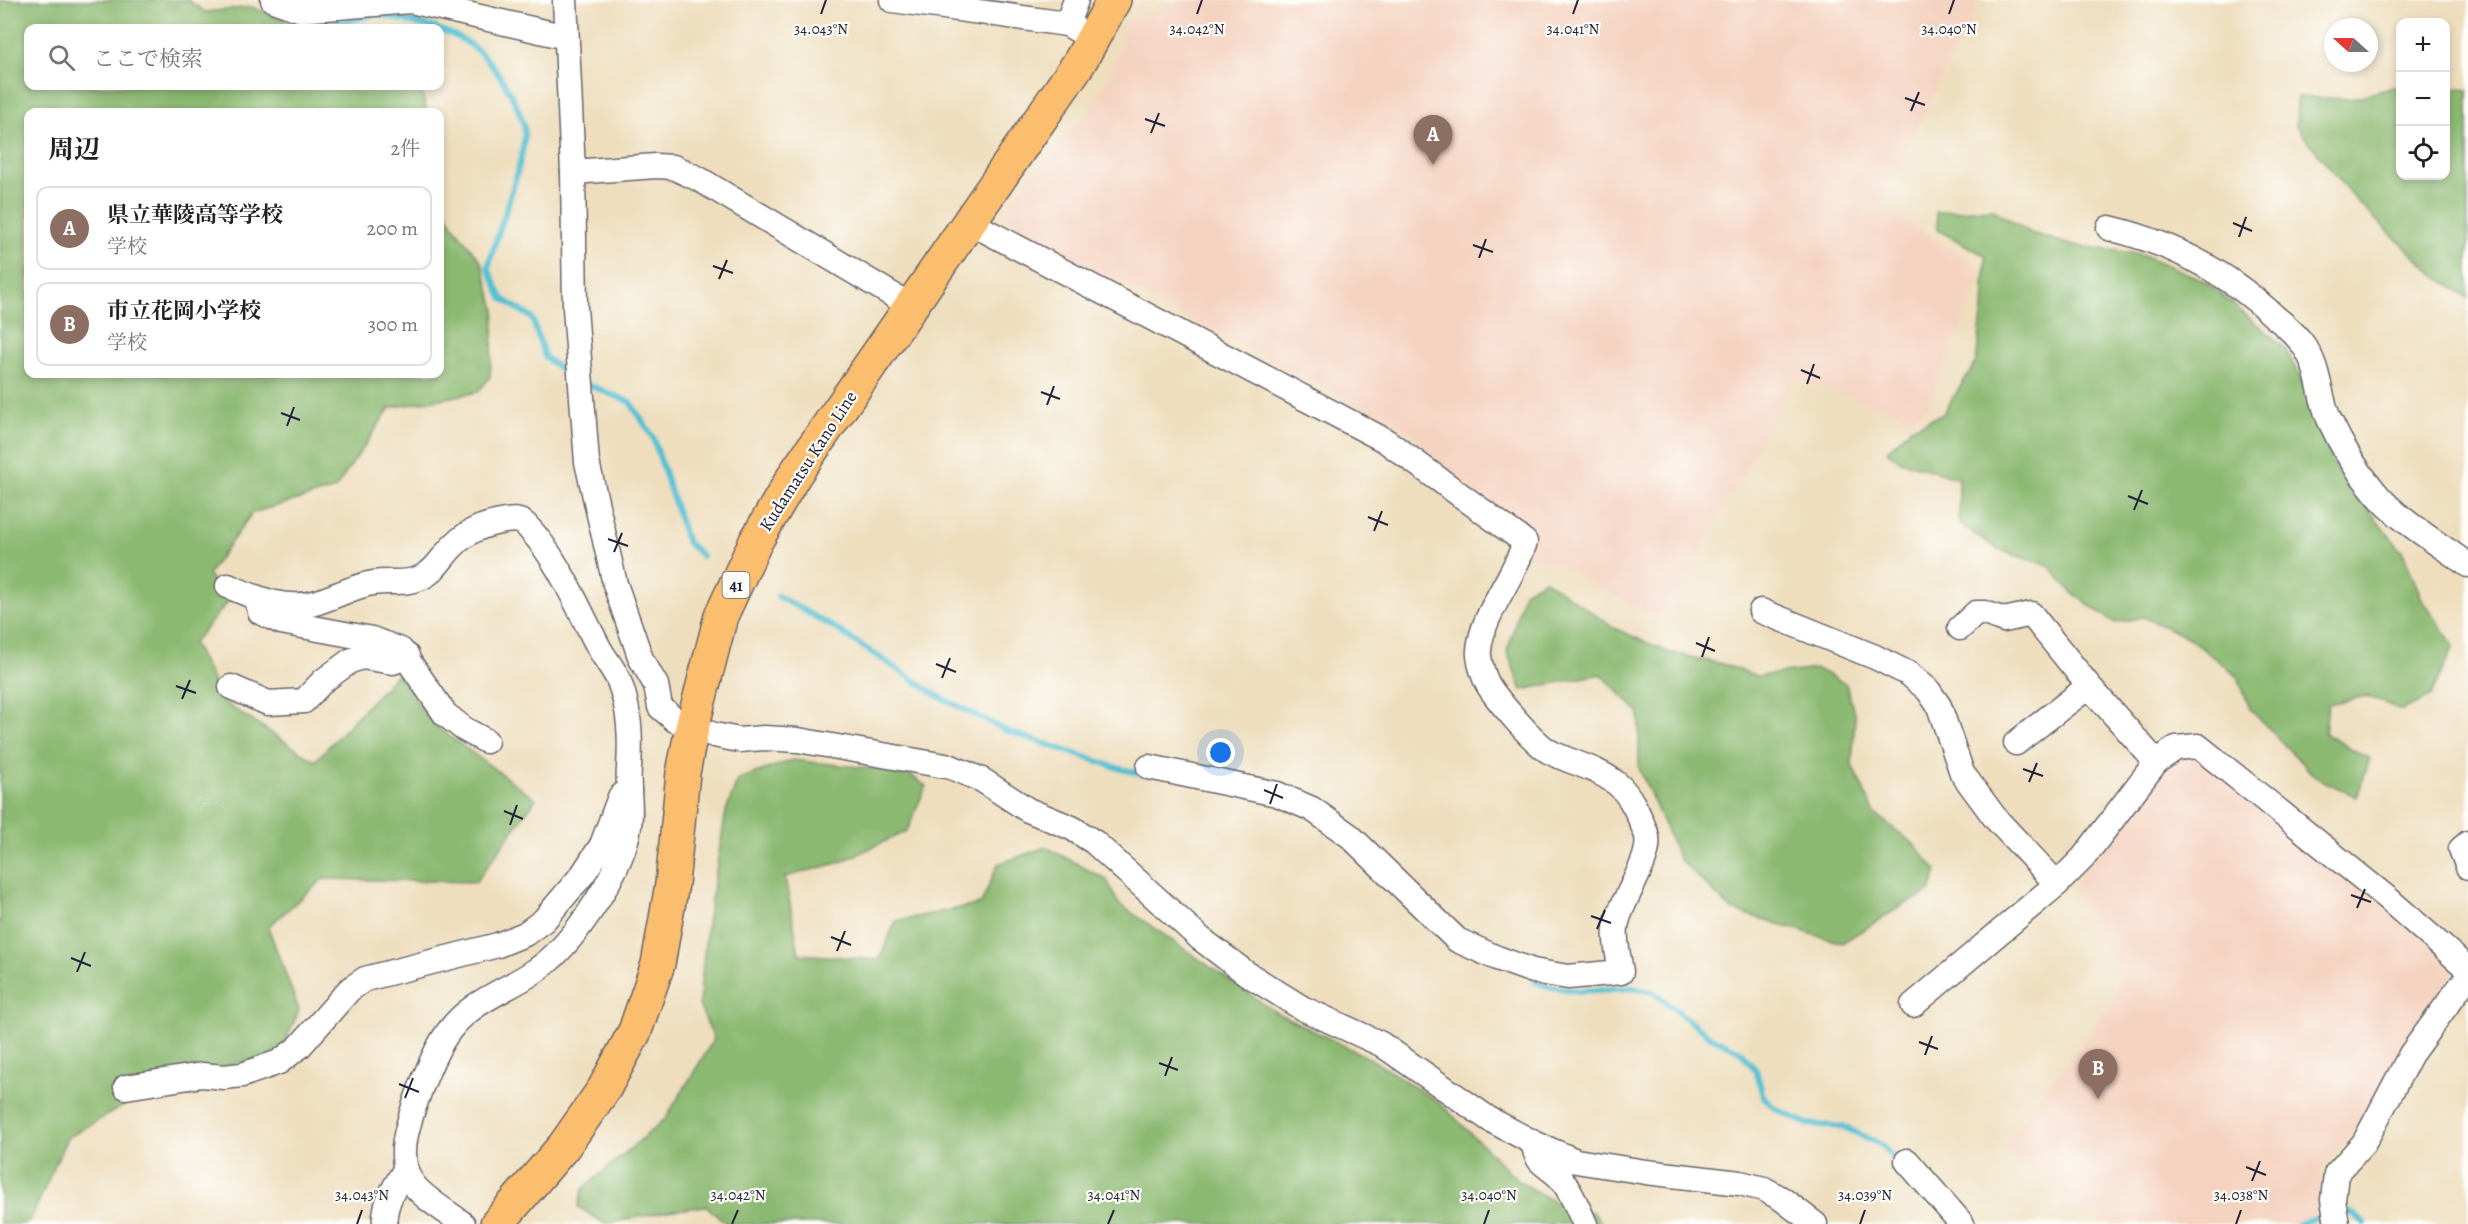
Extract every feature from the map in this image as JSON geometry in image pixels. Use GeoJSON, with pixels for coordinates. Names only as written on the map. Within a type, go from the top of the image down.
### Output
{"type":"FeatureCollection","features":[{"type":"Feature","properties":{"kind":"main road","name":"Kudamatsu Kano Line"},"geometry":{"type":"LineString","coordinates":[[497,1224],[564,1146],[604,1089],[635,1031],[658,964],[672,884],[683,773],[692,728],[721,616],[756,541],[795,474],[969,222],[1080,31],[1114,0]]}},
{"type":"Feature","properties":{"kind":"street"},"geometry":{"type":"LineString","coordinates":[[273,0],[301,10],[411,1],[566,37]]}},
{"type":"Feature","properties":{"kind":"street"},"geometry":{"type":"LineString","coordinates":[[565,0],[573,172],[575,308],[587,462],[615,584],[641,659],[656,685],[660,707],[675,720],[692,728],[739,740],[764,738],[798,740],[951,767],[982,780],[1028,810],[1072,828],[1094,842],[1201,939],[1246,973],[1302,1008],[1381,1044],[1489,1119],[1534,1143],[1576,1161],[1740,1183],[1764,1189],[1782,1199],[1815,1224]]}},
{"type":"Feature","properties":{"kind":"street"},"geometry":{"type":"LineString","coordinates":[[892,0],[946,3],[1080,31],[1076,0]]}},
{"type":"Feature","properties":{"kind":"street"},"geometry":{"type":"LineString","coordinates":[[573,172],[656,166],[673,167],[699,179],[911,306]]}},
{"type":"Feature","properties":{"kind":"street"},"geometry":{"type":"LineString","coordinates":[[969,222],[1386,441],[1525,542],[1519,560],[1483,629],[1478,653],[1486,682],[1524,729],[1548,751],[1583,765],[1615,782],[1628,794],[1647,836],[1647,854],[1622,903],[1616,928],[1621,972],[1568,976],[1533,971],[1497,958],[1457,940],[1350,836],[1312,808],[1277,794],[1149,767]]}},
{"type":"Feature","properties":{"kind":"street"},"geometry":{"type":"LineString","coordinates":[[2109,228],[2142,236],[2182,251],[2220,273],[2257,300],[2284,325],[2305,346],[2329,418],[2375,492],[2405,520],[2468,565]]}},
{"type":"Feature","properties":{"kind":"street"},"geometry":{"type":"LineString","coordinates":[[228,586],[282,605],[313,603],[372,583],[406,583],[424,577],[437,566],[453,546],[482,525],[515,519],[523,522],[538,539],[563,578],[600,651],[618,679],[630,719],[631,750],[629,829],[621,860],[598,900],[564,944],[537,971],[497,991],[467,1012],[448,1031],[431,1065],[413,1114],[404,1148],[405,1170],[414,1186],[463,1224]]}},
{"type":"Feature","properties":{"kind":"street"},"geometry":{"type":"LineString","coordinates":[[255,597],[260,612],[281,622],[372,639],[401,650],[407,656],[430,696],[445,714],[464,729],[486,741]]}},
{"type":"Feature","properties":{"kind":"street"},"geometry":{"type":"LineString","coordinates":[[1761,611],[1875,657],[1909,674],[1928,690],[1939,706],[1962,773],[1996,819],[2057,884]]}},
{"type":"Feature","properties":{"kind":"street"},"geometry":{"type":"LineString","coordinates":[[1960,628],[1976,613],[1985,613],[2004,620],[2031,614],[2089,686],[2156,762]]}},
{"type":"Feature","properties":{"kind":"street"},"geometry":{"type":"LineString","coordinates":[[231,687],[268,703],[304,701],[323,681],[351,661],[362,657],[393,662],[407,656]]}},
{"type":"Feature","properties":{"kind":"street"},"geometry":{"type":"LineString","coordinates":[[2016,743],[2089,686]]}},
{"type":"Feature","properties":{"kind":"street"},"geometry":{"type":"LineString","coordinates":[[630,719],[660,707]]}},
{"type":"Feature","properties":{"kind":"street"},"geometry":{"type":"LineString","coordinates":[[1913,1005],[2057,884],[2083,858],[2156,762],[2176,748],[2198,747],[2387,898],[2468,969]]}},
{"type":"Feature","properties":{"kind":"street"},"geometry":{"type":"LineString","coordinates":[[126,1087],[202,1076],[242,1075],[279,1062],[299,1047],[350,990],[365,979],[498,945],[525,934],[544,920],[583,874],[602,845],[620,797],[629,790]]}},
{"type":"Feature","properties":{"kind":"street"},"geometry":{"type":"LineString","coordinates":[[2468,843],[2461,849],[2468,867]]}},
{"type":"Feature","properties":{"kind":"street"},"geometry":{"type":"LineString","coordinates":[[2335,1215],[2336,1174],[2364,1143],[2411,1054],[2468,976]]}},
{"type":"Feature","properties":{"kind":"street"},"geometry":{"type":"LineString","coordinates":[[1534,1143],[1534,1153],[1542,1163],[1561,1178],[1584,1224]]}},
{"type":"Feature","properties":{"kind":"street"},"geometry":{"type":"LineString","coordinates":[[1906,1161],[1962,1224]]}},
{"type":"Feature","properties":{"kind":"street"},"geometry":{"type":"LineString","coordinates":[[385,1224],[393,1188],[405,1170]]}},
{"type":"Feature","properties":{"kind":"shaded area"},"geometry":{"type":"Polygon","coordinates":[[[1183,0],[1980,0],[1879,204],[1984,270],[1929,404],[1915,418],[1795,379],[1664,617],[1647,613],[1560,566],[1529,556],[1414,450],[1417,435],[1014,229],[1007,214],[1010,200],[1085,117],[1110,77],[1128,19],[1183,0]]]}},
{"type":"Feature","properties":{"kind":"shaded area"},"geometry":{"type":"Polygon","coordinates":[[[2201,757],[2452,962],[2450,981],[2401,1051],[2358,1128],[2320,1169],[2326,1224],[2104,1224],[2001,1148],[2115,999],[2116,967],[2073,886],[2167,761],[2201,757]]]}},
{"type":"Feature","properties":{"kind":"green space"},"geometry":{"type":"Polygon","coordinates":[[[0,0],[188,0],[205,12],[252,7],[293,24],[24,24],[24,90],[421,90],[426,108],[24,108],[24,378],[444,378],[444,208],[455,228],[481,261],[495,309],[490,377],[478,392],[390,408],[335,489],[252,513],[208,574],[228,602],[193,643],[225,703],[315,761],[397,674],[434,725],[536,799],[476,882],[323,879],[268,927],[299,1010],[280,1055],[179,1074],[67,1138],[31,1219],[26,1224],[0,1224],[0,0]]]}},
{"type":"Feature","properties":{"kind":"green space"},"geometry":{"type":"Polygon","coordinates":[[[2396,87],[2396,180],[2450,180],[2450,88],[2468,90],[2468,298],[2436,276],[2358,203],[2296,126],[2297,97],[2350,99],[2396,87]]]}},
{"type":"Feature","properties":{"kind":"green space"},"geometry":{"type":"Polygon","coordinates":[[[1992,209],[2031,233],[2071,245],[2141,254],[2205,281],[2285,348],[2319,415],[2339,472],[2403,553],[2422,599],[2454,646],[2430,697],[2402,710],[2366,696],[2328,704],[2325,734],[2370,759],[2357,797],[2315,777],[2250,709],[2238,677],[2189,638],[2143,617],[2115,623],[2072,593],[2049,566],[1999,550],[1959,523],[1959,479],[1901,461],[1887,451],[1911,428],[1943,414],[1976,362],[1983,308],[1986,256],[1938,230],[1936,212],[1992,209]]]}},
{"type":"Feature","properties":{"kind":"green space"},"geometry":{"type":"Polygon","coordinates":[[[1545,580],[1616,629],[1668,652],[1722,664],[1757,676],[1817,669],[1846,684],[1855,716],[1852,765],[1875,814],[1914,844],[1937,871],[1930,892],[1903,905],[1842,943],[1732,910],[1679,859],[1639,768],[1639,713],[1601,674],[1522,690],[1507,652],[1524,592],[1545,580]]]}},
{"type":"Feature","properties":{"kind":"green space"},"geometry":{"type":"Polygon","coordinates":[[[793,760],[906,772],[926,786],[907,831],[841,862],[785,877],[799,954],[879,960],[896,921],[981,904],[998,864],[1046,847],[1107,880],[1118,903],[1277,1013],[1371,1059],[1441,1104],[1519,1181],[1558,1204],[1594,1213],[1602,1224],[727,1224],[706,1206],[605,1224],[578,1207],[583,1189],[666,1118],[714,1039],[699,1005],[707,923],[726,811],[738,779],[793,760]]]}},
{"type":"Feature","properties":{"kind":"waterway"},"geometry":{"type":"LineString","coordinates":[[316,14],[321,22],[344,22],[377,14],[419,24]]}},
{"type":"Feature","properties":{"kind":"waterway"},"geometry":{"type":"LineString","coordinates":[[444,31],[465,41],[486,58],[505,85],[522,119],[524,126],[522,153],[488,268],[502,298],[532,318],[545,357],[568,375]]}},
{"type":"Feature","properties":{"kind":"waterway"},"geometry":{"type":"LineString","coordinates":[[589,385],[630,402],[653,437],[687,542],[702,556]]}},
{"type":"Feature","properties":{"kind":"waterway"},"geometry":{"type":"LineString","coordinates":[[778,596],[835,628],[938,696],[1007,731],[1121,769],[1147,775]]}},
{"type":"Feature","properties":{"kind":"waterway"},"geometry":{"type":"LineString","coordinates":[[1535,982],[1578,991],[1632,988],[1653,992],[1709,1036],[1740,1051],[1756,1070],[1763,1096],[1774,1108],[1807,1124],[1844,1127],[1882,1145],[1900,1167]]}},
{"type":"Feature","properties":{"kind":"waterway"},"geometry":{"type":"LineString","coordinates":[[2340,1211],[2354,1214],[2365,1224]]}},
{"type":"Feature","properties":{"kind":"waterway"},"geometry":{"type":"LineString","coordinates":[[2299,1224],[2330,1214]]}},
{"type":"Feature","properties":{"kind":"place","name":"県立華陵高等学校"},"geometry":{"type":"Point","coordinates":[1433,165]}},
{"type":"Feature","properties":{"kind":"place","name":"市立花岡小学校"},"geometry":{"type":"Point","coordinates":[2098,1099]}}]}
